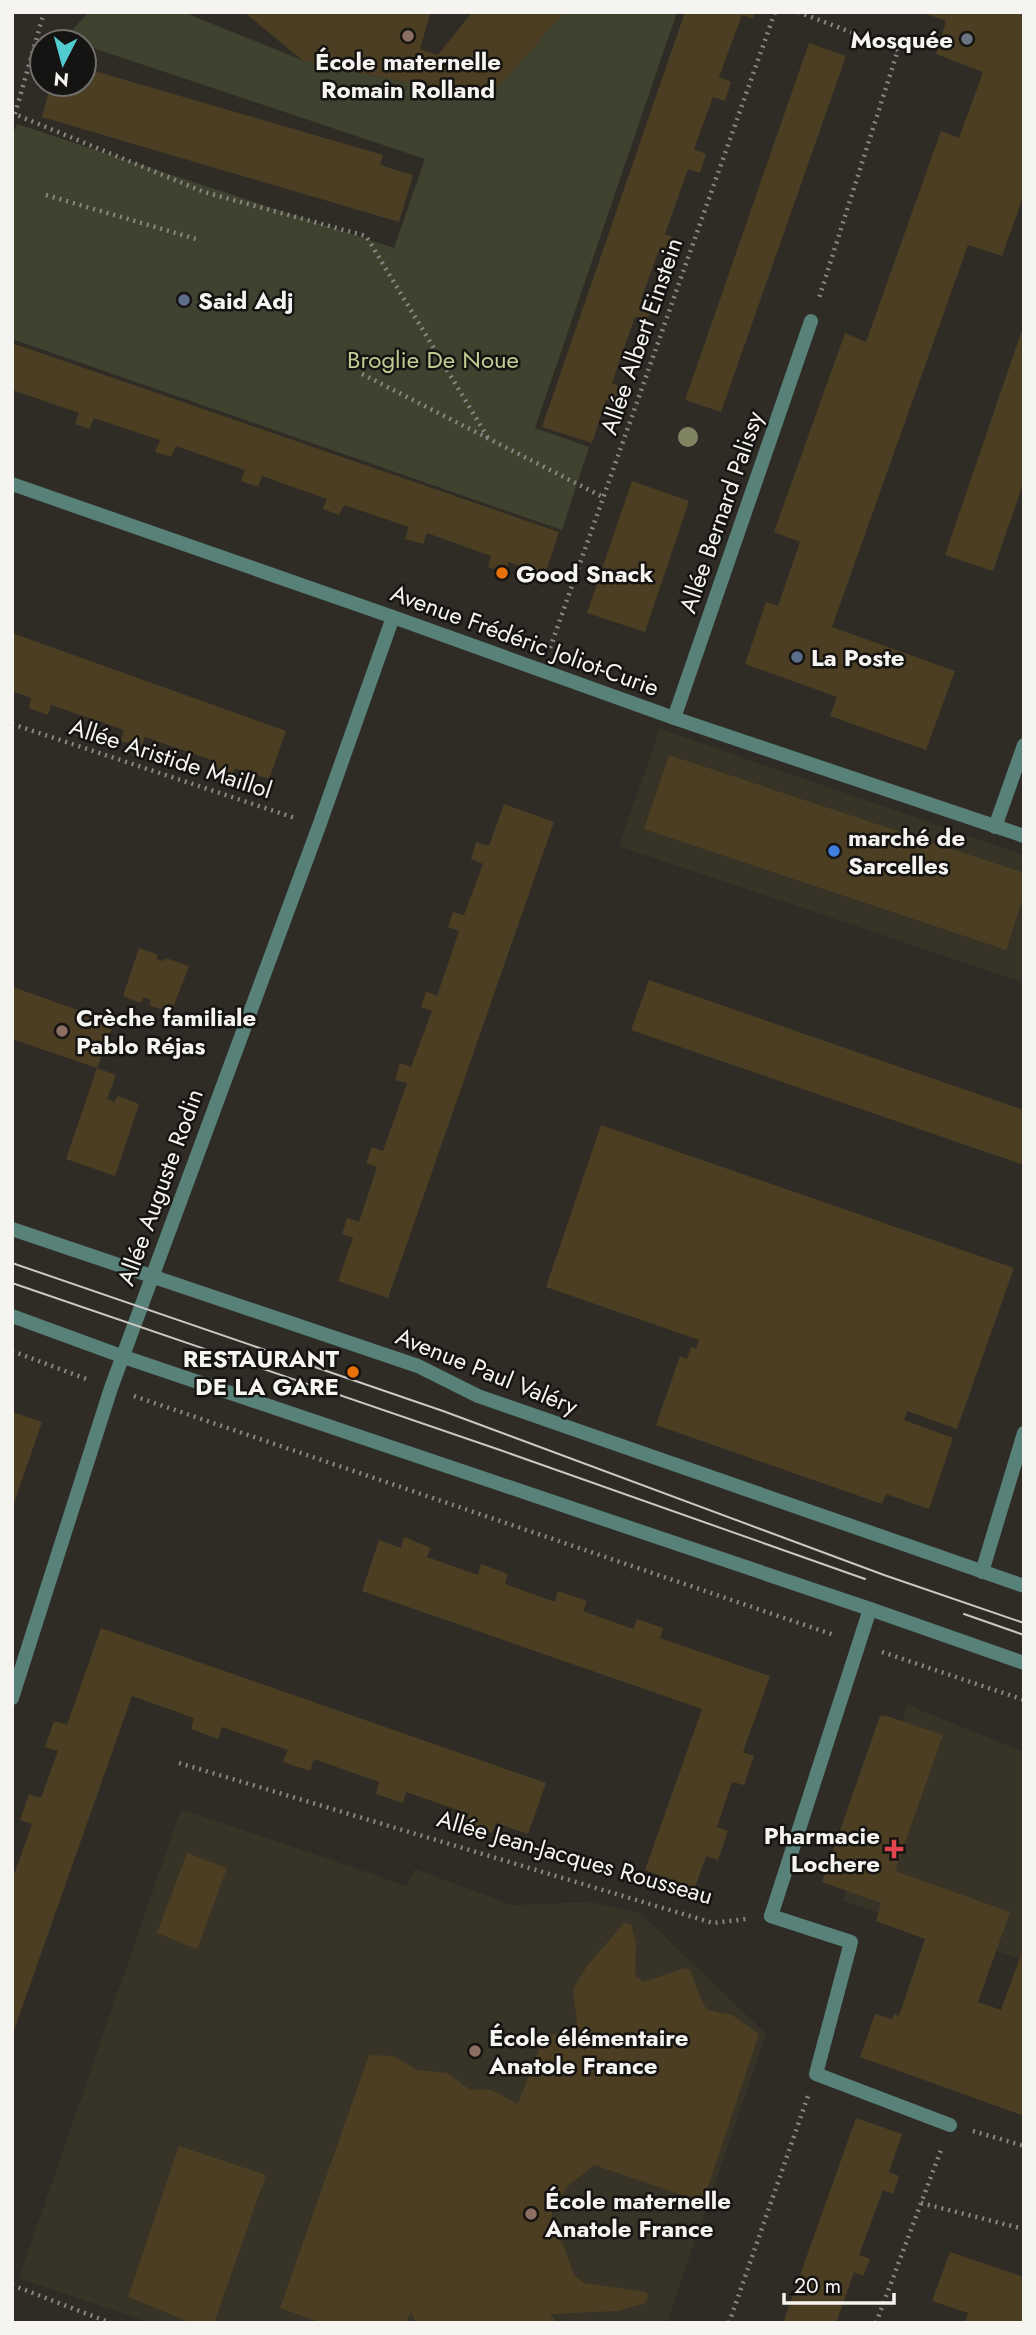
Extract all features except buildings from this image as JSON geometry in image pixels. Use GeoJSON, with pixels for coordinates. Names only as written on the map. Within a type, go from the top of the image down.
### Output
{"type":"FeatureCollection","features":[{"type":"Feature","properties":{"kind":"street","name":"Allée Bernard Palissy"},"geometry":{"type":"LineString","coordinates":[[674,718],[811,321]]}},
{"type":"Feature","properties":{"kind":"street","name":"Avenue Frédéric Joliot-Curie"},"geometry":{"type":"LineString","coordinates":[[12,484],[674,718],[1024,836]]}},
{"type":"Feature","properties":{"kind":"street","name":"Allée Auguste Rodin"},"geometry":{"type":"LineString","coordinates":[[12,1698],[111,1388],[319,826],[393,617]]}},
{"type":"Feature","properties":{"kind":"street"},"geometry":{"type":"LineString","coordinates":[[995,827],[1024,745]]}},
{"type":"Feature","properties":{"kind":"street","name":"Avenue Paul Valéry"},"geometry":{"type":"LineString","coordinates":[[12,1229],[418,1366],[478,1396],[1024,1586]]}},
{"type":"Feature","properties":{"kind":"street"},"geometry":{"type":"LineString","coordinates":[[12,1316],[124,1357],[1024,1663]]}},
{"type":"Feature","properties":{"kind":"street"},"geometry":{"type":"LineString","coordinates":[[982,1572],[1024,1433]]}},
{"type":"Feature","properties":{"kind":"street"},"geometry":{"type":"LineString","coordinates":[[870,1609],[771,1916],[851,1942],[816,2074],[950,2125]]}},
{"type":"Feature","properties":{"kind":"path"},"geometry":{"type":"LineString","coordinates":[[44,12],[13,113],[204,192],[366,236],[490,440]]}},
{"type":"Feature","properties":{"kind":"path","name":"Allée Albert Einstein"},"geometry":{"type":"LineString","coordinates":[[542,671],[775,12]]}},
{"type":"Feature","properties":{"kind":"path"},"geometry":{"type":"LineString","coordinates":[[799,12],[898,50],[811,321]]}},
{"type":"Feature","properties":{"kind":"path"},"geometry":{"type":"LineString","coordinates":[[46,195],[196,239]]}},
{"type":"Feature","properties":{"kind":"path"},"geometry":{"type":"LineString","coordinates":[[362,374],[603,497]]}},
{"type":"Feature","properties":{"kind":"path","name":"Allée Aristide Maillol"},"geometry":{"type":"LineString","coordinates":[[12,724],[319,826]]}},
{"type":"Feature","properties":{"kind":"path"},"geometry":{"type":"LineString","coordinates":[[12,1350],[111,1388],[1024,1700]]}},
{"type":"Feature","properties":{"kind":"path","name":"Allée Jean-Jacques Rousseau"},"geometry":{"type":"LineString","coordinates":[[179,1763],[713,1923],[771,1916]]}},
{"type":"Feature","properties":{"kind":"path"},"geometry":{"type":"LineString","coordinates":[[729,2323],[816,2074]]}},
{"type":"Feature","properties":{"kind":"path"},"geometry":{"type":"LineString","coordinates":[[876,2323],[950,2125],[1024,2146]]}},
{"type":"Feature","properties":{"kind":"path"},"geometry":{"type":"LineString","coordinates":[[921,2203],[1024,2229]]}},
{"type":"Feature","properties":{"kind":"path"},"geometry":{"type":"LineString","coordinates":[[12,2285],[111,2323]]}},
{"type":"Feature","properties":{"kind":"shaded area"},"geometry":{"type":"Polygon","coordinates":[[[660,729],[1024,855],[1024,983],[619,846],[660,729]]]}},
{"type":"Feature","properties":{"kind":"shaded area"},"geometry":{"type":"Polygon","coordinates":[[[908,1705],[1024,1752],[1024,1960],[843,1901],[908,1705]]]}},
{"type":"Feature","properties":{"kind":"shaded area"},"geometry":{"type":"Polygon","coordinates":[[[181,1809],[407,1886],[415,1869],[512,1905],[591,1902],[640,1913],[766,2034],[667,2323],[151,2323],[19,2278],[181,1809]]]}},
{"type":"Feature","properties":{"kind":"green space","name":"Broglie De Noue"},"geometry":{"type":"Polygon","coordinates":[[[89,12],[183,12],[302,60],[486,100],[565,12],[677,12],[535,428],[589,447],[562,530],[12,339],[12,139],[17,124],[394,248],[425,159],[98,50],[98,28],[74,28],[89,12]]]}},
{"type":"Feature","properties":{"kind":"tram line"},"geometry":{"type":"LineString","coordinates":[[12,1263],[443,1411],[884,1575],[1024,1623]]}},
{"type":"Feature","properties":{"kind":"tram line"},"geometry":{"type":"LineString","coordinates":[[12,1283],[500,1450],[865,1579]]}},
{"type":"Feature","properties":{"kind":"tram line"},"geometry":{"type":"LineString","coordinates":[[964,1614],[1024,1635]]}},
{"type":"Feature","properties":{"kind":"place","name":"École maternelle Romain Rolland"},"geometry":{"type":"Point","coordinates":[408,36]}},
{"type":"Feature","properties":{"kind":"place","name":"Mosquée"},"geometry":{"type":"Point","coordinates":[967,39]}},
{"type":"Feature","properties":{"kind":"place","name":"Said Adj"},"geometry":{"type":"Point","coordinates":[184,300]}},
{"type":"Feature","properties":{"kind":"place","name":"Good Snack"},"geometry":{"type":"Point","coordinates":[502,573]}},
{"type":"Feature","properties":{"kind":"place","name":"La Poste"},"geometry":{"type":"Point","coordinates":[797,657]}},
{"type":"Feature","properties":{"kind":"place","name":"marché de Sarcelles"},"geometry":{"type":"Point","coordinates":[834,851]}},
{"type":"Feature","properties":{"kind":"place","name":"Crèche familiale Pablo Réjas"},"geometry":{"type":"Point","coordinates":[62,1031]}},
{"type":"Feature","properties":{"kind":"place","name":"RESTAURANT DE LA GARE"},"geometry":{"type":"Point","coordinates":[353,1372]}},
{"type":"Feature","properties":{"kind":"place","name":"Pharmacie Lochere"},"geometry":{"type":"Point","coordinates":[894,1849]}},
{"type":"Feature","properties":{"kind":"place","name":"École élémentaire Anatole France"},"geometry":{"type":"Point","coordinates":[475,2051]}},
{"type":"Feature","properties":{"kind":"place","name":"École maternelle Anatole France"},"geometry":{"type":"Point","coordinates":[531,2214]}}]}
